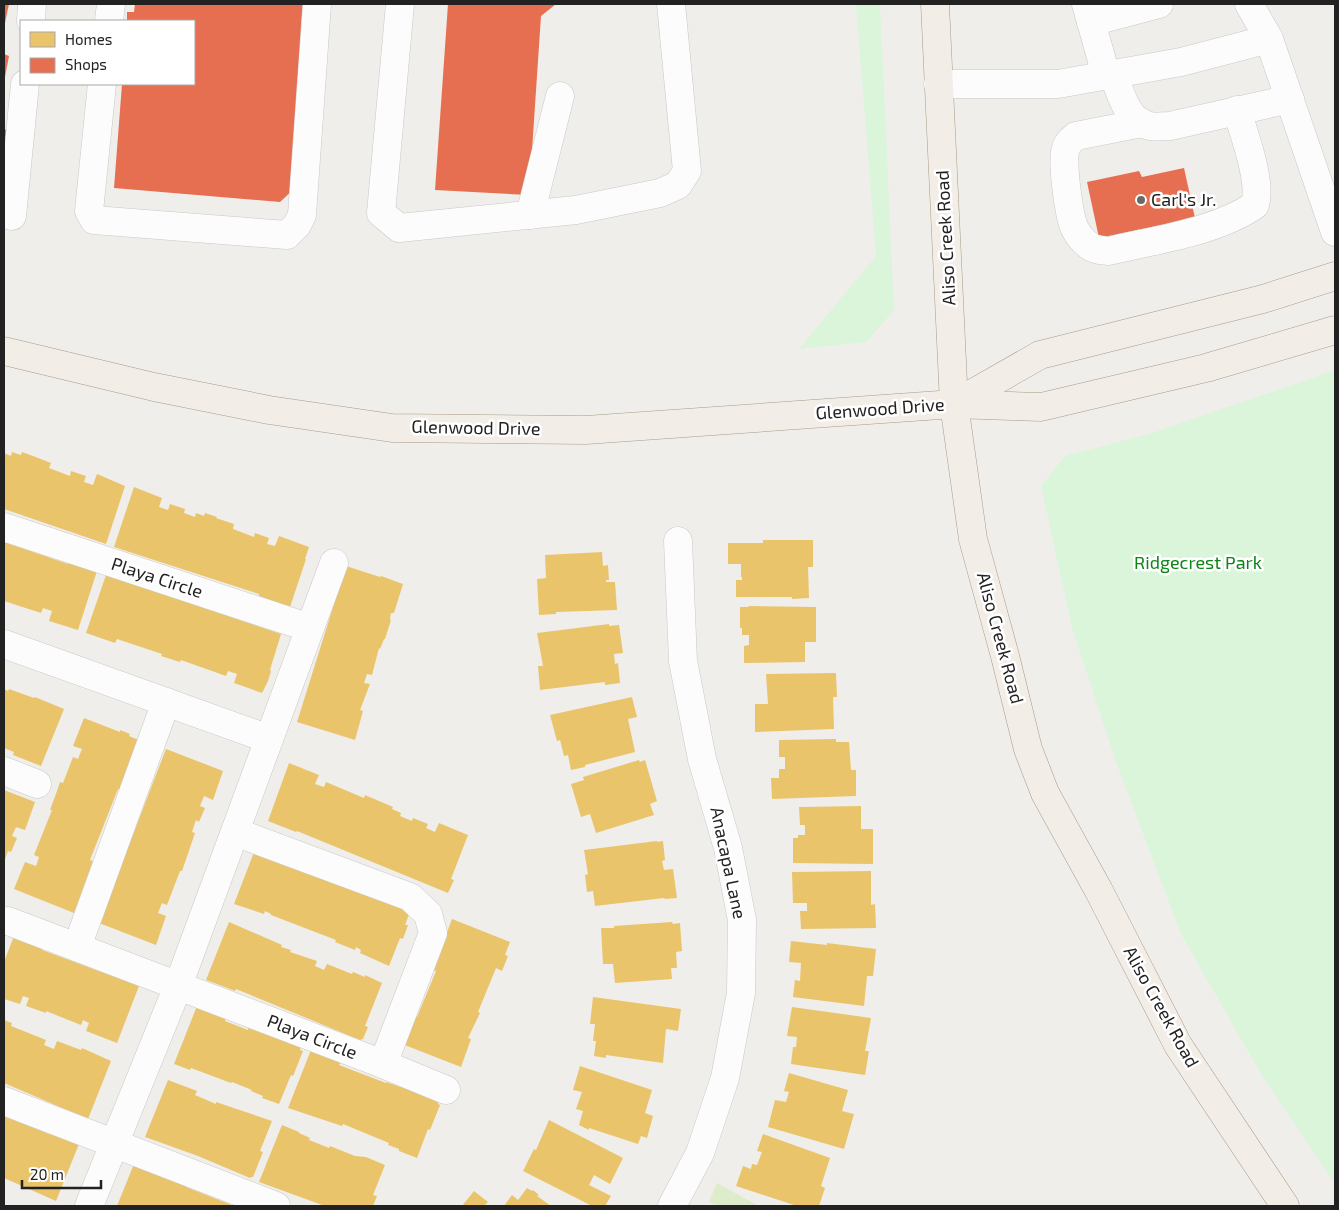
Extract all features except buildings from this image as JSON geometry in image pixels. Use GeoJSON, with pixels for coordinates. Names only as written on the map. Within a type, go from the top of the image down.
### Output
{"type":"FeatureCollection","features":[{"type":"Feature","properties":{"kind":"main road","name":"Aliso Creek Road"},"geometry":{"type":"LineString","coordinates":[[935,4],[954,404],[973,539],[1028,749],[1045,793],[1099,891],[1178,1045],[1285,1206]]}},
{"type":"Feature","properties":{"kind":"main road","name":"Glenwood Drive"},"geometry":{"type":"LineString","coordinates":[[954,404],[1040,355],[1263,299],[1335,276]]}},
{"type":"Feature","properties":{"kind":"main road","name":"Glenwood Drive"},"geometry":{"type":"LineString","coordinates":[[4,351],[154,386],[269,410],[392,428],[586,430],[954,404],[1041,407],[1206,368],[1335,330]]}},
{"type":"Feature","properties":{"kind":"street"},"geometry":{"type":"LineString","coordinates":[[31,20],[32,4]]}},
{"type":"Feature","properties":{"kind":"street"},"geometry":{"type":"LineString","coordinates":[[109,20],[111,4]]}},
{"type":"Feature","properties":{"kind":"street"},"geometry":{"type":"LineString","coordinates":[[102,85],[89,210],[94,220],[287,235],[297,225],[302,215],[317,4]]}},
{"type":"Feature","properties":{"kind":"street"},"geometry":{"type":"LineString","coordinates":[[400,4],[381,213],[399,228],[576,210],[660,193],[678,185],[687,171],[671,4]]}},
{"type":"Feature","properties":{"kind":"street"},"geometry":{"type":"LineString","coordinates":[[1159,4],[1088,13],[1109,74],[1130,115],[1142,123],[1151,126],[1170,126],[1290,99]]}},
{"type":"Feature","properties":{"kind":"street"},"geometry":{"type":"LineString","coordinates":[[1249,4],[1269,39],[1335,232]]}},
{"type":"Feature","properties":{"kind":"street"},"geometry":{"type":"LineString","coordinates":[[938,84],[1058,84],[1181,62],[1269,39]]}},
{"type":"Feature","properties":{"kind":"street"},"geometry":{"type":"LineString","coordinates":[[12,216],[25,85]]}},
{"type":"Feature","properties":{"kind":"street"},"geometry":{"type":"LineString","coordinates":[[530,215],[560,96]]}},
{"type":"Feature","properties":{"kind":"street"},"geometry":{"type":"LineString","coordinates":[[1142,123],[1076,136],[1069,141],[1065,150],[1064,165],[1070,216],[1080,237],[1088,246],[1097,250],[1109,251],[1201,229],[1234,218],[1255,205],[1257,197],[1256,181],[1237,110]]}},
{"type":"Feature","properties":{"kind":"street","name":"Playa Circle"},"geometry":{"type":"LineString","coordinates":[[4,527],[310,628]]}},
{"type":"Feature","properties":{"kind":"street","name":"Anacapa Lane"},"geometry":{"type":"LineString","coordinates":[[672,1206],[700,1153],[725,1078],[741,993],[742,956],[742,920],[728,848],[702,759],[682,661],[678,541]]}},
{"type":"Feature","properties":{"kind":"street"},"geometry":{"type":"LineString","coordinates":[[89,1206],[178,986],[334,563]]}},
{"type":"Feature","properties":{"kind":"street"},"geometry":{"type":"LineString","coordinates":[[4,644],[270,739]]}},
{"type":"Feature","properties":{"kind":"street"},"geometry":{"type":"LineString","coordinates":[[77,947],[166,702]]}},
{"type":"Feature","properties":{"kind":"street"},"geometry":{"type":"LineString","coordinates":[[4,771],[37,784]]}},
{"type":"Feature","properties":{"kind":"street"},"geometry":{"type":"LineString","coordinates":[[235,832],[410,897],[428,914],[433,933],[384,1064]]}},
{"type":"Feature","properties":{"kind":"street","name":"Playa Circle"},"geometry":{"type":"LineString","coordinates":[[8,921],[384,1064],[446,1090]]}},
{"type":"Feature","properties":{"kind":"street"},"geometry":{"type":"LineString","coordinates":[[4,1101],[276,1206]]}},
{"type":"Feature","properties":{"kind":"green space"},"geometry":{"type":"Polygon","coordinates":[[[856,4],[880,4],[894,310],[866,342],[799,349],[876,256],[856,4]]]}},
{"type":"Feature","properties":{"kind":"green space","name":"Ridgecrest Park"},"geometry":{"type":"Polygon","coordinates":[[[1335,370],[1335,1184],[1261,1074],[1181,934],[1116,762],[1072,628],[1041,486],[1065,456],[1152,433],[1335,370]]]}},
{"type":"Feature","properties":{"kind":"green space"},"geometry":{"type":"Polygon","coordinates":[[[717,1183],[759,1206],[717,1206],[709,1202],[717,1183]]]}},
{"type":"Feature","properties":{"kind":"place","name":"Carl's Jr."},"geometry":{"type":"Point","coordinates":[1141,200]}}]}
